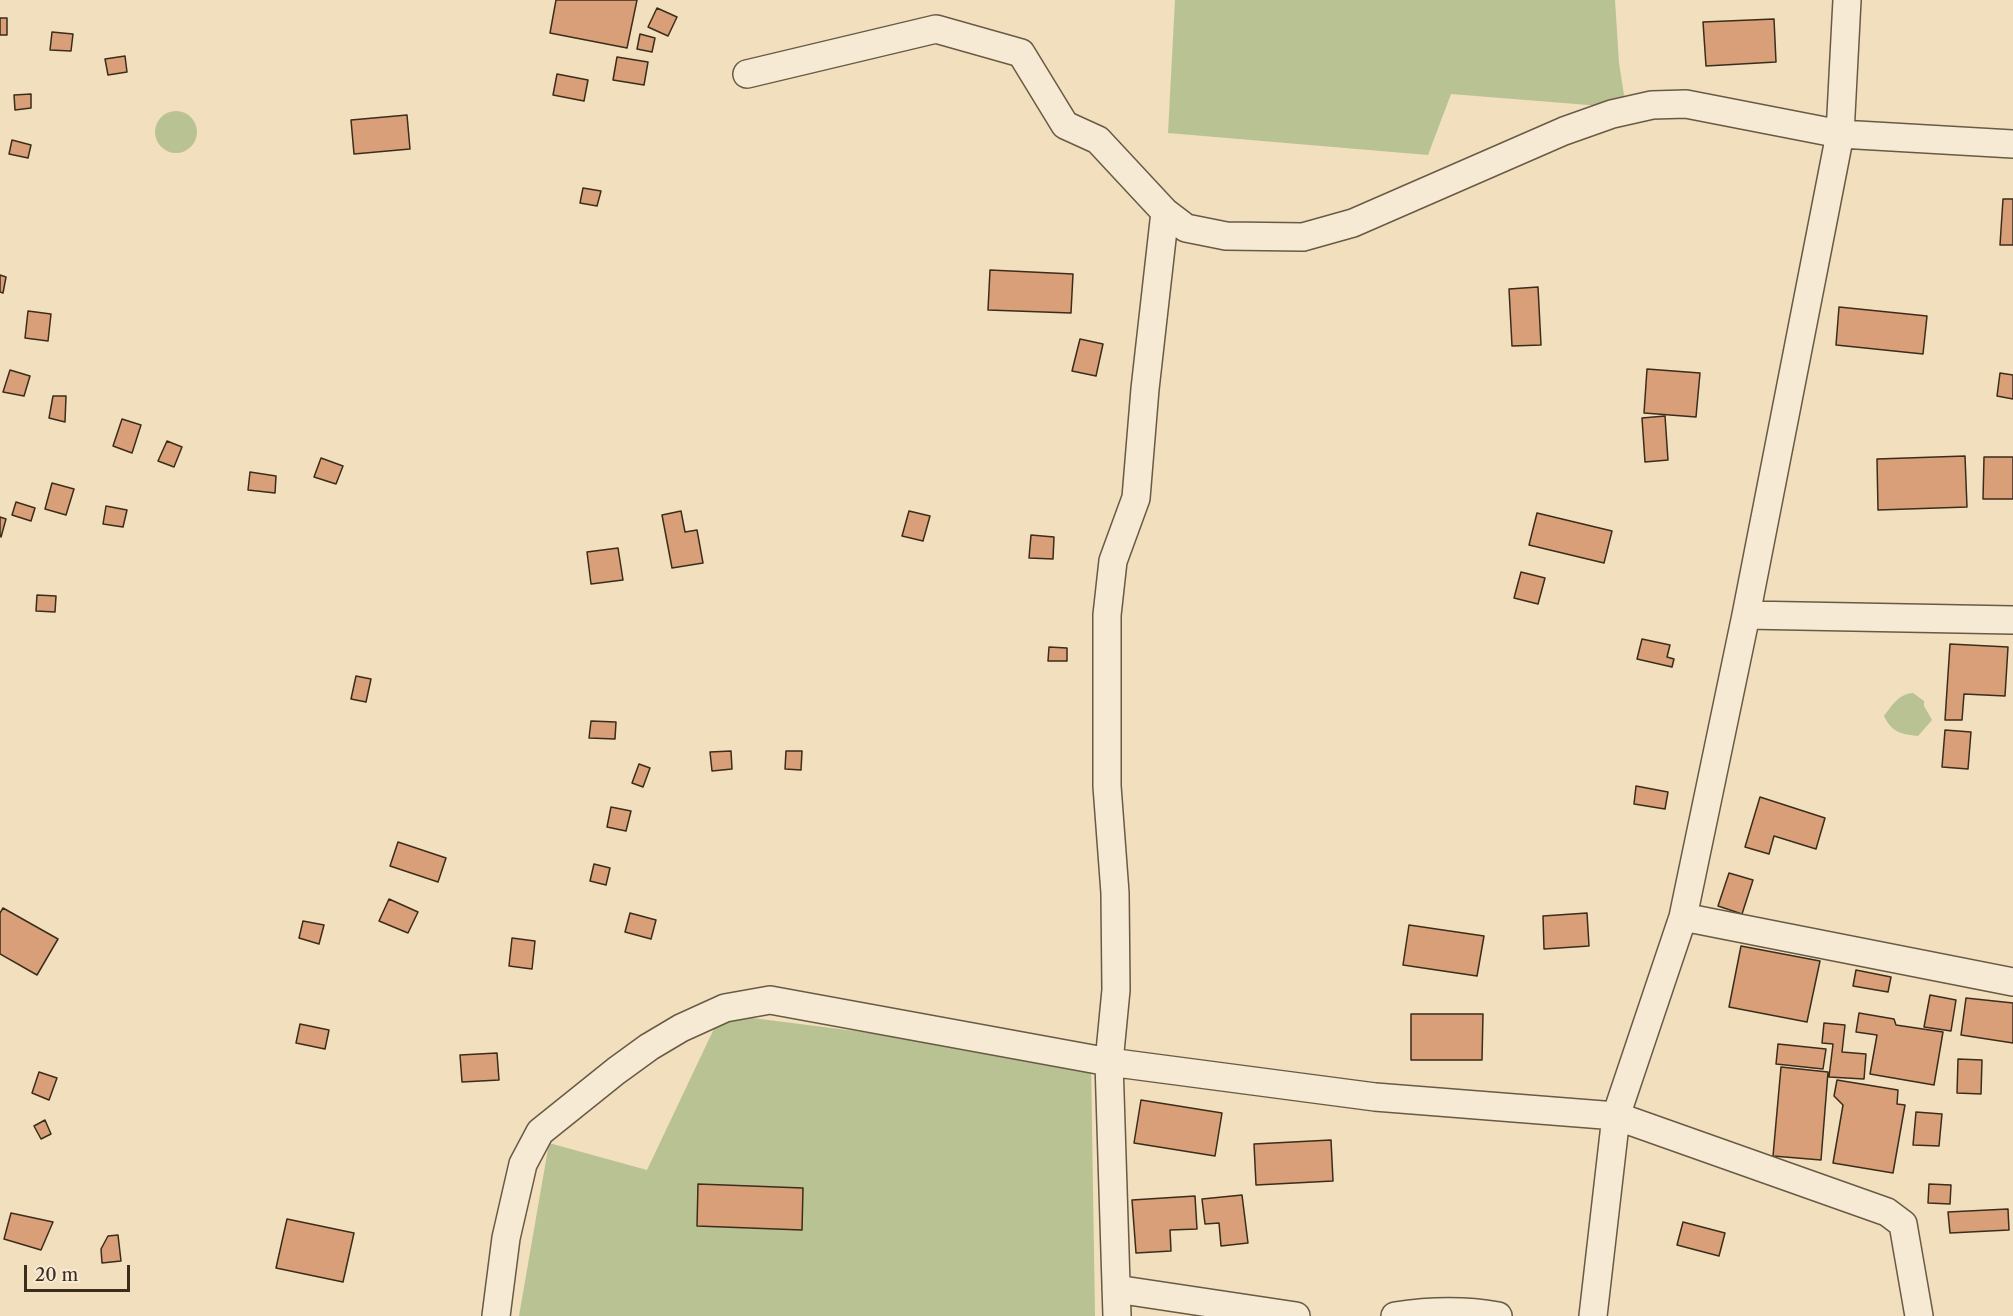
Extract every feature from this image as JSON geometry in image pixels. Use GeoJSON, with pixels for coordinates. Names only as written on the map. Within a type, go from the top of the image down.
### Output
{"type":"FeatureCollection","features":[{"type":"Feature","properties":{"kind":"street"},"geometry":{"type":"LineString","coordinates":[[1593,1316],[1616,1116],[1683,917],[1746,615],[1840,134],[1847,0]]}},
{"type":"Feature","properties":{"kind":"street"},"geometry":{"type":"LineString","coordinates":[[747,74],[936,29],[1021,53],[1065,125],[1098,141],[1165,212],[1186,228],[1226,236],[1303,237],[1353,223],[1564,131],[1612,114],[1652,105],[1686,104],[1840,134],[2013,144]]}},
{"type":"Feature","properties":{"kind":"street"},"geometry":{"type":"LineString","coordinates":[[1117,1316],[1109,1062],[1116,990],[1115,893],[1107,786],[1107,615],[1113,561],[1136,498],[1145,389],[1165,212]]}},
{"type":"Feature","properties":{"kind":"street"},"geometry":{"type":"LineString","coordinates":[[1746,615],[2013,620]]}},
{"type":"Feature","properties":{"kind":"street"},"geometry":{"type":"LineString","coordinates":[[1683,917],[2013,982]]}},
{"type":"Feature","properties":{"kind":"street"},"geometry":{"type":"LineString","coordinates":[[496,1316],[506,1238],[523,1164],[540,1132],[649,1047],[681,1028],[725,1008],[770,1000],[1109,1062],[1375,1097],[1616,1116],[1887,1212],[1903,1224],[1919,1316]]}},
{"type":"Feature","properties":{"kind":"street"},"geometry":{"type":"LineString","coordinates":[[1116,1289],[1296,1316]]}},
{"type":"Feature","properties":{"kind":"street"},"geometry":{"type":"LineString","coordinates":[[1395,1316],[1428,1311],[1483,1313],[1498,1316]]}},
{"type":"Feature","properties":{"kind":"green space"},"geometry":{"type":"Polygon","coordinates":[[[1175,0],[1615,0],[1619,63],[1626,108],[1451,94],[1428,155],[1168,133],[1175,0]]]}},
{"type":"Feature","properties":{"kind":"green space"},"geometry":{"type":"Polygon","coordinates":[[[176,111],[191,117],[197,132],[191,147],[176,153],[161,147],[155,132],[161,117],[176,111]]]}},
{"type":"Feature","properties":{"kind":"green space"},"geometry":{"type":"Polygon","coordinates":[[[1913,693],[1924,701],[1924,706],[1932,720],[1918,736],[1898,732],[1890,726],[1884,716],[1900,698],[1913,693]]]}},
{"type":"Feature","properties":{"kind":"green space"},"geometry":{"type":"Polygon","coordinates":[[[721,1014],[1091,1061],[1095,1316],[519,1316],[549,1143],[647,1170],[721,1014]]]}},
{"type":"Feature","properties":{"kind":"building"},"geometry":{"type":"Polygon","coordinates":[[[556,0],[637,0],[627,48],[550,33],[556,0]]]}},
{"type":"Feature","properties":{"kind":"building"},"geometry":{"type":"Polygon","coordinates":[[[657,8],[677,17],[668,36],[648,27],[657,8]]]}},
{"type":"Feature","properties":{"kind":"building"},"geometry":{"type":"Polygon","coordinates":[[[0,18],[7,18],[7,35],[0,35],[0,18]]]}},
{"type":"Feature","properties":{"kind":"building"},"geometry":{"type":"Polygon","coordinates":[[[1774,19],[1776,62],[1706,66],[1703,22],[1774,19]]]}},
{"type":"Feature","properties":{"kind":"building"},"geometry":{"type":"Polygon","coordinates":[[[52,32],[73,34],[71,51],[50,50],[52,32]]]}},
{"type":"Feature","properties":{"kind":"building"},"geometry":{"type":"Polygon","coordinates":[[[640,34],[655,38],[652,52],[637,49],[640,34]]]}},
{"type":"Feature","properties":{"kind":"building"},"geometry":{"type":"Polygon","coordinates":[[[125,56],[127,72],[108,75],[105,59],[125,56]]]}},
{"type":"Feature","properties":{"kind":"building"},"geometry":{"type":"Polygon","coordinates":[[[617,57],[648,62],[644,85],[613,80],[617,57]]]}},
{"type":"Feature","properties":{"kind":"building"},"geometry":{"type":"Polygon","coordinates":[[[557,74],[588,80],[584,101],[553,95],[557,74]]]}},
{"type":"Feature","properties":{"kind":"building"},"geometry":{"type":"Polygon","coordinates":[[[31,94],[31,108],[15,110],[14,95],[31,94]]]}},
{"type":"Feature","properties":{"kind":"building"},"geometry":{"type":"Polygon","coordinates":[[[407,115],[410,149],[354,154],[351,120],[407,115]]]}},
{"type":"Feature","properties":{"kind":"building"},"geometry":{"type":"Polygon","coordinates":[[[12,140],[31,145],[28,158],[9,154],[12,140]]]}},
{"type":"Feature","properties":{"kind":"building"},"geometry":{"type":"Polygon","coordinates":[[[583,188],[601,191],[597,206],[580,203],[583,188]]]}},
{"type":"Feature","properties":{"kind":"building"},"geometry":{"type":"Polygon","coordinates":[[[2003,199],[2013,199],[2013,245],[2000,245],[2003,199]]]}},
{"type":"Feature","properties":{"kind":"building"},"geometry":{"type":"Polygon","coordinates":[[[990,270],[1073,274],[1071,313],[988,310],[990,270]]]}},
{"type":"Feature","properties":{"kind":"building"},"geometry":{"type":"Polygon","coordinates":[[[0,275],[6,277],[3,293],[0,292],[0,275]]]}},
{"type":"Feature","properties":{"kind":"building"},"geometry":{"type":"Polygon","coordinates":[[[1538,287],[1541,345],[1512,346],[1509,289],[1538,287]]]}},
{"type":"Feature","properties":{"kind":"building"},"geometry":{"type":"Polygon","coordinates":[[[1839,307],[1927,316],[1923,354],[1836,345],[1839,307]]]}},
{"type":"Feature","properties":{"kind":"building"},"geometry":{"type":"Polygon","coordinates":[[[28,311],[51,314],[48,341],[25,338],[28,311]]]}},
{"type":"Feature","properties":{"kind":"building"},"geometry":{"type":"Polygon","coordinates":[[[1080,339],[1103,344],[1096,376],[1072,371],[1080,339]]]}},
{"type":"Feature","properties":{"kind":"building"},"geometry":{"type":"Polygon","coordinates":[[[1647,369],[1700,373],[1696,417],[1644,413],[1647,369]]]}},
{"type":"Feature","properties":{"kind":"building"},"geometry":{"type":"Polygon","coordinates":[[[10,370],[30,376],[24,396],[3,392],[10,370]]]}},
{"type":"Feature","properties":{"kind":"building"},"geometry":{"type":"Polygon","coordinates":[[[2000,373],[2013,375],[2013,399],[1997,396],[2000,373]]]}},
{"type":"Feature","properties":{"kind":"building"},"geometry":{"type":"Polygon","coordinates":[[[53,396],[66,396],[65,422],[49,418],[53,396]]]}},
{"type":"Feature","properties":{"kind":"building"},"geometry":{"type":"Polygon","coordinates":[[[1665,416],[1668,460],[1645,462],[1642,418],[1665,416]]]}},
{"type":"Feature","properties":{"kind":"building"},"geometry":{"type":"Polygon","coordinates":[[[122,419],[141,425],[132,453],[113,446],[122,419]]]}},
{"type":"Feature","properties":{"kind":"building"},"geometry":{"type":"Polygon","coordinates":[[[167,441],[182,447],[174,467],[158,461],[167,441]]]}},
{"type":"Feature","properties":{"kind":"building"},"geometry":{"type":"Polygon","coordinates":[[[1965,456],[1967,507],[1878,510],[1877,459],[1965,456]]]}},
{"type":"Feature","properties":{"kind":"building"},"geometry":{"type":"Polygon","coordinates":[[[1984,457],[2013,457],[2013,499],[1983,499],[1984,457]]]}},
{"type":"Feature","properties":{"kind":"building"},"geometry":{"type":"Polygon","coordinates":[[[321,458],[343,466],[336,484],[314,477],[321,458]]]}},
{"type":"Feature","properties":{"kind":"building"},"geometry":{"type":"Polygon","coordinates":[[[250,472],[276,476],[275,493],[248,490],[250,472]]]}},
{"type":"Feature","properties":{"kind":"building"},"geometry":{"type":"Polygon","coordinates":[[[52,483],[74,489],[66,515],[45,509],[52,483]]]}},
{"type":"Feature","properties":{"kind":"building"},"geometry":{"type":"Polygon","coordinates":[[[16,502],[35,508],[31,521],[12,515],[16,502]]]}},
{"type":"Feature","properties":{"kind":"building"},"geometry":{"type":"Polygon","coordinates":[[[106,506],[127,510],[123,527],[103,524],[106,506]]]}},
{"type":"Feature","properties":{"kind":"building"},"geometry":{"type":"Polygon","coordinates":[[[681,511],[685,532],[697,530],[703,563],[672,568],[662,515],[681,511]]]}},
{"type":"Feature","properties":{"kind":"building"},"geometry":{"type":"Polygon","coordinates":[[[909,511],[930,516],[923,541],[902,536],[909,511]]]}},
{"type":"Feature","properties":{"kind":"building"},"geometry":{"type":"Polygon","coordinates":[[[1537,513],[1612,531],[1604,563],[1529,545],[1537,513]]]}},
{"type":"Feature","properties":{"kind":"building"},"geometry":{"type":"Polygon","coordinates":[[[0,517],[6,519],[1,537],[0,536],[0,517]]]}},
{"type":"Feature","properties":{"kind":"building"},"geometry":{"type":"Polygon","coordinates":[[[1031,535],[1054,537],[1053,559],[1029,558],[1031,535]]]}},
{"type":"Feature","properties":{"kind":"building"},"geometry":{"type":"Polygon","coordinates":[[[618,548],[623,580],[591,584],[587,552],[618,548]]]}},
{"type":"Feature","properties":{"kind":"building"},"geometry":{"type":"Polygon","coordinates":[[[1521,572],[1545,578],[1538,604],[1514,598],[1521,572]]]}},
{"type":"Feature","properties":{"kind":"building"},"geometry":{"type":"Polygon","coordinates":[[[37,595],[56,596],[55,612],[36,611],[37,595]]]}},
{"type":"Feature","properties":{"kind":"building"},"geometry":{"type":"Polygon","coordinates":[[[1642,639],[1670,645],[1667,657],[1674,659],[1672,667],[1637,659],[1642,639]]]}},
{"type":"Feature","properties":{"kind":"building"},"geometry":{"type":"Polygon","coordinates":[[[1950,644],[2008,647],[2005,696],[1964,694],[1962,720],[1945,720],[1950,644]]]}},
{"type":"Feature","properties":{"kind":"building"},"geometry":{"type":"Polygon","coordinates":[[[1049,647],[1067,648],[1067,661],[1048,661],[1049,647]]]}},
{"type":"Feature","properties":{"kind":"building"},"geometry":{"type":"Polygon","coordinates":[[[356,676],[371,679],[366,702],[351,699],[356,676]]]}},
{"type":"Feature","properties":{"kind":"building"},"geometry":{"type":"Polygon","coordinates":[[[591,721],[616,722],[615,739],[589,738],[591,721]]]}},
{"type":"Feature","properties":{"kind":"building"},"geometry":{"type":"Polygon","coordinates":[[[1945,730],[1971,732],[1968,769],[1942,767],[1945,730]]]}},
{"type":"Feature","properties":{"kind":"building"},"geometry":{"type":"Polygon","coordinates":[[[731,751],[732,769],[712,771],[710,752],[731,751]]]}},
{"type":"Feature","properties":{"kind":"building"},"geometry":{"type":"Polygon","coordinates":[[[786,751],[802,751],[801,770],[785,769],[786,751]]]}},
{"type":"Feature","properties":{"kind":"building"},"geometry":{"type":"Polygon","coordinates":[[[639,764],[650,768],[643,787],[632,783],[639,764]]]}},
{"type":"Feature","properties":{"kind":"building"},"geometry":{"type":"Polygon","coordinates":[[[1636,786],[1668,792],[1665,809],[1634,804],[1636,786]]]}},
{"type":"Feature","properties":{"kind":"building"},"geometry":{"type":"Polygon","coordinates":[[[1760,797],[1825,818],[1816,849],[1774,836],[1769,854],[1745,847],[1760,797]]]}},
{"type":"Feature","properties":{"kind":"building"},"geometry":{"type":"Polygon","coordinates":[[[611,807],[631,811],[626,831],[607,827],[611,807]]]}},
{"type":"Feature","properties":{"kind":"building"},"geometry":{"type":"Polygon","coordinates":[[[398,842],[446,858],[438,882],[390,866],[398,842]]]}},
{"type":"Feature","properties":{"kind":"building"},"geometry":{"type":"Polygon","coordinates":[[[594,864],[610,868],[606,885],[590,881],[594,864]]]}},
{"type":"Feature","properties":{"kind":"building"},"geometry":{"type":"Polygon","coordinates":[[[1729,873],[1753,880],[1742,914],[1718,906],[1729,873]]]}},
{"type":"Feature","properties":{"kind":"building"},"geometry":{"type":"Polygon","coordinates":[[[389,899],[418,912],[408,933],[379,921],[389,899]]]}},
{"type":"Feature","properties":{"kind":"building"},"geometry":{"type":"Polygon","coordinates":[[[3,908],[58,939],[37,975],[0,954],[0,913],[3,908]]]}},
{"type":"Feature","properties":{"kind":"building"},"geometry":{"type":"Polygon","coordinates":[[[630,913],[656,920],[651,939],[625,932],[630,913]]]}},
{"type":"Feature","properties":{"kind":"building"},"geometry":{"type":"Polygon","coordinates":[[[1587,913],[1589,946],[1544,949],[1543,916],[1587,913]]]}},
{"type":"Feature","properties":{"kind":"building"},"geometry":{"type":"Polygon","coordinates":[[[303,921],[324,925],[319,944],[299,938],[303,921]]]}},
{"type":"Feature","properties":{"kind":"building"},"geometry":{"type":"Polygon","coordinates":[[[1409,925],[1484,936],[1477,976],[1403,965],[1409,925]]]}},
{"type":"Feature","properties":{"kind":"building"},"geometry":{"type":"Polygon","coordinates":[[[512,938],[535,941],[532,969],[509,966],[512,938]]]}},
{"type":"Feature","properties":{"kind":"building"},"geometry":{"type":"Polygon","coordinates":[[[1741,946],[1820,961],[1807,1022],[1729,1007],[1741,946]]]}},
{"type":"Feature","properties":{"kind":"building"},"geometry":{"type":"Polygon","coordinates":[[[1856,970],[1891,977],[1888,992],[1853,986],[1856,970]]]}},
{"type":"Feature","properties":{"kind":"building"},"geometry":{"type":"Polygon","coordinates":[[[1930,995],[1956,1000],[1951,1031],[1924,1027],[1930,995]]]}},
{"type":"Feature","properties":{"kind":"building"},"geometry":{"type":"Polygon","coordinates":[[[1966,998],[2013,1003],[2013,1043],[1961,1035],[1966,998]]]}},
{"type":"Feature","properties":{"kind":"building"},"geometry":{"type":"Polygon","coordinates":[[[1859,1013],[1894,1019],[1896,1025],[1943,1032],[1934,1085],[1870,1074],[1877,1035],[1856,1032],[1859,1013]]]}},
{"type":"Feature","properties":{"kind":"building"},"geometry":{"type":"Polygon","coordinates":[[[1411,1014],[1483,1014],[1482,1060],[1411,1060],[1411,1014]]]}},
{"type":"Feature","properties":{"kind":"building"},"geometry":{"type":"Polygon","coordinates":[[[1824,1023],[1845,1025],[1842,1052],[1866,1054],[1864,1079],[1829,1077],[1833,1044],[1822,1043],[1824,1023]]]}},
{"type":"Feature","properties":{"kind":"building"},"geometry":{"type":"Polygon","coordinates":[[[300,1024],[329,1030],[325,1049],[296,1043],[300,1024]]]}},
{"type":"Feature","properties":{"kind":"building"},"geometry":{"type":"Polygon","coordinates":[[[1778,1044],[1826,1049],[1823,1069],[1776,1064],[1778,1044]]]}},
{"type":"Feature","properties":{"kind":"building"},"geometry":{"type":"Polygon","coordinates":[[[497,1053],[499,1080],[462,1082],[460,1055],[497,1053]]]}},
{"type":"Feature","properties":{"kind":"building"},"geometry":{"type":"Polygon","coordinates":[[[1958,1059],[1982,1060],[1981,1094],[1957,1093],[1958,1059]]]}},
{"type":"Feature","properties":{"kind":"building"},"geometry":{"type":"Polygon","coordinates":[[[1781,1067],[1828,1072],[1821,1160],[1773,1156],[1781,1067]]]}},
{"type":"Feature","properties":{"kind":"building"},"geometry":{"type":"Polygon","coordinates":[[[39,1072],[57,1078],[49,1100],[32,1093],[39,1072]]]}},
{"type":"Feature","properties":{"kind":"building"},"geometry":{"type":"Polygon","coordinates":[[[1837,1080],[1898,1090],[1897,1104],[1905,1105],[1893,1173],[1833,1163],[1843,1105],[1834,1096],[1837,1080]]]}},
{"type":"Feature","properties":{"kind":"building"},"geometry":{"type":"Polygon","coordinates":[[[1141,1100],[1222,1113],[1215,1156],[1134,1143],[1141,1100]]]}},
{"type":"Feature","properties":{"kind":"building"},"geometry":{"type":"Polygon","coordinates":[[[1916,1112],[1942,1114],[1939,1146],[1913,1145],[1916,1112]]]}},
{"type":"Feature","properties":{"kind":"building"},"geometry":{"type":"Polygon","coordinates":[[[45,1120],[51,1134],[41,1139],[34,1126],[45,1120]]]}},
{"type":"Feature","properties":{"kind":"building"},"geometry":{"type":"Polygon","coordinates":[[[1331,1140],[1333,1181],[1256,1185],[1254,1144],[1331,1140]]]}},
{"type":"Feature","properties":{"kind":"building"},"geometry":{"type":"Polygon","coordinates":[[[698,1184],[803,1188],[802,1230],[697,1226],[698,1184]]]}},
{"type":"Feature","properties":{"kind":"building"},"geometry":{"type":"Polygon","coordinates":[[[1929,1184],[1951,1185],[1950,1204],[1928,1203],[1929,1184]]]}},
{"type":"Feature","properties":{"kind":"building"},"geometry":{"type":"Polygon","coordinates":[[[1242,1195],[1248,1243],[1221,1246],[1219,1223],[1205,1224],[1202,1199],[1242,1195]]]}},
{"type":"Feature","properties":{"kind":"building"},"geometry":{"type":"Polygon","coordinates":[[[1195,1196],[1197,1229],[1170,1230],[1171,1251],[1136,1253],[1132,1200],[1195,1196]]]}},
{"type":"Feature","properties":{"kind":"building"},"geometry":{"type":"Polygon","coordinates":[[[2008,1209],[2009,1230],[1950,1233],[1948,1212],[2008,1209]]]}},
{"type":"Feature","properties":{"kind":"building"},"geometry":{"type":"Polygon","coordinates":[[[11,1213],[53,1222],[41,1250],[4,1239],[11,1213]]]}},
{"type":"Feature","properties":{"kind":"building"},"geometry":{"type":"Polygon","coordinates":[[[287,1219],[354,1233],[343,1282],[276,1268],[287,1219]]]}},
{"type":"Feature","properties":{"kind":"building"},"geometry":{"type":"Polygon","coordinates":[[[1683,1222],[1725,1233],[1719,1256],[1677,1245],[1683,1222]]]}},
{"type":"Feature","properties":{"kind":"building"},"geometry":{"type":"Polygon","coordinates":[[[118,1235],[121,1261],[102,1263],[101,1249],[108,1236],[118,1235]]]}}]}
